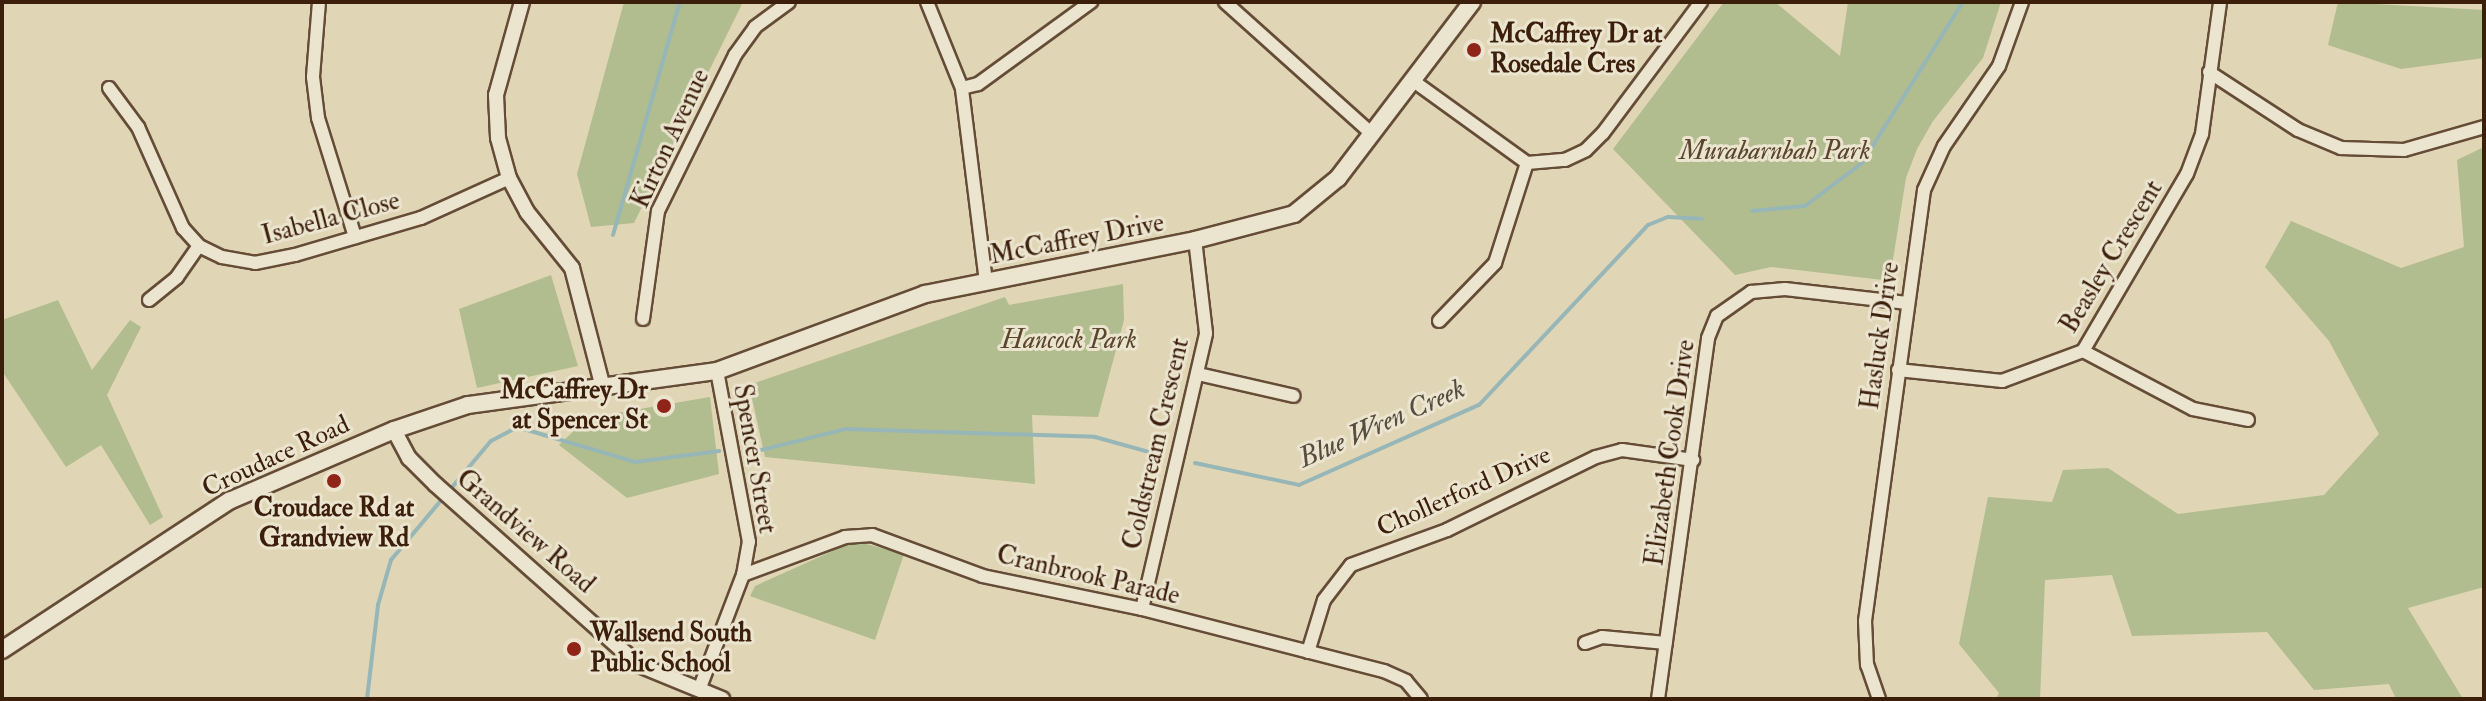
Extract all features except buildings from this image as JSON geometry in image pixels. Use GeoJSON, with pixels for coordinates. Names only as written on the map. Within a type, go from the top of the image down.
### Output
{"type":"FeatureCollection","features":[{"type":"Feature","properties":{"kind":"main road","name":"McCaffrey Drive"},"geometry":{"type":"LineString","coordinates":[[603,388],[717,371],[925,294],[1195,240],[1305,208],[1338,178],[1472,2]]}},
{"type":"Feature","properties":{"kind":"main road","name":"Croudace Road"},"geometry":{"type":"LineString","coordinates":[[2,650],[229,501],[394,430],[468,405],[603,388]]}},
{"type":"Feature","properties":{"kind":"street"},"geometry":{"type":"LineString","coordinates":[[319,2],[313,77],[318,118],[355,237]]}},
{"type":"Feature","properties":{"kind":"street"},"geometry":{"type":"LineString","coordinates":[[522,2],[496,95],[498,138],[509,178],[527,212],[572,268],[603,388]]}},
{"type":"Feature","properties":{"kind":"street","name":"Kirton Avenue"},"geometry":{"type":"LineString","coordinates":[[643,319],[658,211],[740,46],[755,27],[789,2]]}},
{"type":"Feature","properties":{"kind":"street"},"geometry":{"type":"LineString","coordinates":[[927,2],[962,88],[986,282]]}},
{"type":"Feature","properties":{"kind":"street"},"geometry":{"type":"LineString","coordinates":[[962,88],[978,84],[1091,2]]}},
{"type":"Feature","properties":{"kind":"street"},"geometry":{"type":"LineString","coordinates":[[1225,2],[1372,134]]}},
{"type":"Feature","properties":{"kind":"street"},"geometry":{"type":"LineString","coordinates":[[1412,80],[1501,149],[1527,163],[1565,160],[1586,150],[1701,2]]}},
{"type":"Feature","properties":{"kind":"street","name":"Hasluck Drive"},"geometry":{"type":"LineString","coordinates":[[1879,699],[1867,665],[1865,621],[1907,303],[1929,173],[1999,66],[2022,2]]}},
{"type":"Feature","properties":{"kind":"street","name":"Beasley Crescent"},"geometry":{"type":"LineString","coordinates":[[1898,370],[2002,381],[2083,351],[2187,174],[2202,134],[2220,2]]}},
{"type":"Feature","properties":{"kind":"street"},"geometry":{"type":"LineString","coordinates":[[2209,72],[2298,130],[2341,148],[2404,150],[2484,127]]}},
{"type":"Feature","properties":{"kind":"street"},"geometry":{"type":"LineString","coordinates":[[109,88],[138,127],[164,192],[199,246],[177,277],[149,300]]}},
{"type":"Feature","properties":{"kind":"street"},"geometry":{"type":"LineString","coordinates":[[1439,321],[1495,263],[1527,163]]}},
{"type":"Feature","properties":{"kind":"street","name":"Isabella Close"},"geometry":{"type":"LineString","coordinates":[[199,246],[255,263],[421,218],[509,178]]}},
{"type":"Feature","properties":{"kind":"street","name":"Coldstream Crescent"},"geometry":{"type":"LineString","coordinates":[[1142,609],[1198,374],[1206,322],[1195,240]]}},
{"type":"Feature","properties":{"kind":"street","name":"Elizabeth Cook Drive"},"geometry":{"type":"LineString","coordinates":[[1658,699],[1708,338],[1717,316],[1732,300],[1751,292],[1785,289],[1907,303]]}},
{"type":"Feature","properties":{"kind":"street"},"geometry":{"type":"LineString","coordinates":[[2083,351],[2193,409],[2248,420]]}},
{"type":"Feature","properties":{"kind":"street","name":"Spencer Street"},"geometry":{"type":"LineString","coordinates":[[699,690],[743,575],[749,542],[717,371]]}},
{"type":"Feature","properties":{"kind":"street"},"geometry":{"type":"LineString","coordinates":[[1198,374],[1294,396]]}},
{"type":"Feature","properties":{"kind":"street","name":"Grandview Road"},"geometry":{"type":"LineString","coordinates":[[394,430],[409,458],[436,485],[639,665],[722,699]]}},
{"type":"Feature","properties":{"kind":"street","name":"Chollerford Drive"},"geometry":{"type":"LineString","coordinates":[[1308,652],[1324,600],[1351,565],[1447,530],[1596,457],[1622,450],[1693,460]]}},
{"type":"Feature","properties":{"kind":"street","name":"Cranbrook Parade"},"geometry":{"type":"LineString","coordinates":[[743,575],[845,537],[872,535],[983,576],[1142,609],[1384,671],[1406,681],[1421,699]]}},
{"type":"Feature","properties":{"kind":"street"},"geometry":{"type":"LineString","coordinates":[[1585,643],[1602,637],[1666,643]]}},
{"type":"Feature","properties":{"kind":"green space"},"geometry":{"type":"Polygon","coordinates":[[[624,2],[743,2],[634,223],[591,227],[577,174],[624,2]]]}},
{"type":"Feature","properties":{"kind":"green space","name":"Murabarnbah Park"},"geometry":{"type":"Polygon","coordinates":[[[1724,2],[1775,2],[1840,56],[1848,2],[2001,2],[1983,58],[1933,121],[1917,149],[1906,178],[1891,272],[1883,280],[1771,267],[1735,275],[1613,149],[1724,2]]]}},
{"type":"Feature","properties":{"kind":"green space"},"geometry":{"type":"Polygon","coordinates":[[[2338,2],[2484,10],[2484,58],[2401,69],[2328,45],[2338,2]]]}},
{"type":"Feature","properties":{"kind":"green space"},"geometry":{"type":"Polygon","coordinates":[[[2484,147],[2484,587],[2408,608],[2463,699],[2396,699],[2389,684],[2314,690],[2267,632],[2132,636],[2112,575],[2045,580],[2040,699],[1996,699],[1999,693],[1959,644],[1988,497],[2052,502],[2063,470],[2108,468],[2178,514],[2324,495],[2379,434],[2329,341],[2265,267],[2291,221],[2401,268],[2464,247],[2457,160],[2484,147]]]}},
{"type":"Feature","properties":{"kind":"green space"},"geometry":{"type":"Polygon","coordinates":[[[551,275],[578,366],[477,388],[459,309],[551,275]]]}},
{"type":"Feature","properties":{"kind":"green space","name":"Hancock Park"},"geometry":{"type":"Polygon","coordinates":[[[1123,284],[1124,320],[1098,417],[1032,415],[1035,484],[765,457],[749,385],[1005,297],[1009,305],[1123,284]]]}},
{"type":"Feature","properties":{"kind":"green space"},"geometry":{"type":"Polygon","coordinates":[[[58,300],[92,370],[130,320],[141,327],[107,395],[163,517],[150,525],[101,445],[66,467],[2,371],[2,320],[58,300]]]}},
{"type":"Feature","properties":{"kind":"green space"},"geometry":{"type":"Polygon","coordinates":[[[710,397],[719,474],[627,498],[559,445],[587,418],[710,397]]]}},
{"type":"Feature","properties":{"kind":"green space"},"geometry":{"type":"Polygon","coordinates":[[[855,541],[904,554],[875,640],[750,596],[755,586],[855,541]]]}},
{"type":"Feature","properties":{"kind":"waterway"},"geometry":{"type":"LineString","coordinates":[[613,235],[680,2]]}},
{"type":"Feature","properties":{"kind":"waterway","name":"Blue Wren Creek"},"geometry":{"type":"LineString","coordinates":[[1752,211],[1805,206],[1862,163],[1963,2]]}},
{"type":"Feature","properties":{"kind":"waterway","name":"Blue Wren Creek"},"geometry":{"type":"LineString","coordinates":[[1195,463],[1299,485],[1479,405],[1648,225],[1668,217],[1702,219]]}},
{"type":"Feature","properties":{"kind":"waterway","name":"Blue Wren Creek"},"geometry":{"type":"LineString","coordinates":[[367,699],[378,605],[391,560],[491,441],[517,427],[635,462],[719,451]]}},
{"type":"Feature","properties":{"kind":"waterway","name":"Blue Wren Creek"},"geometry":{"type":"LineString","coordinates":[[761,450],[846,429],[1095,437],[1160,455]]}},
{"type":"Feature","properties":{"kind":"place","name":"McCaffrey Dr at Rosedale Cres"},"geometry":{"type":"Point","coordinates":[1474,50]}},
{"type":"Feature","properties":{"kind":"place","name":"McCaffrey Dr at Spencer St"},"geometry":{"type":"Point","coordinates":[664,406]}},
{"type":"Feature","properties":{"kind":"place","name":"Croudace Rd at Grandview Rd"},"geometry":{"type":"Point","coordinates":[334,481]}},
{"type":"Feature","properties":{"kind":"place","name":"Wallsend South Public School"},"geometry":{"type":"Point","coordinates":[574,649]}}]}
